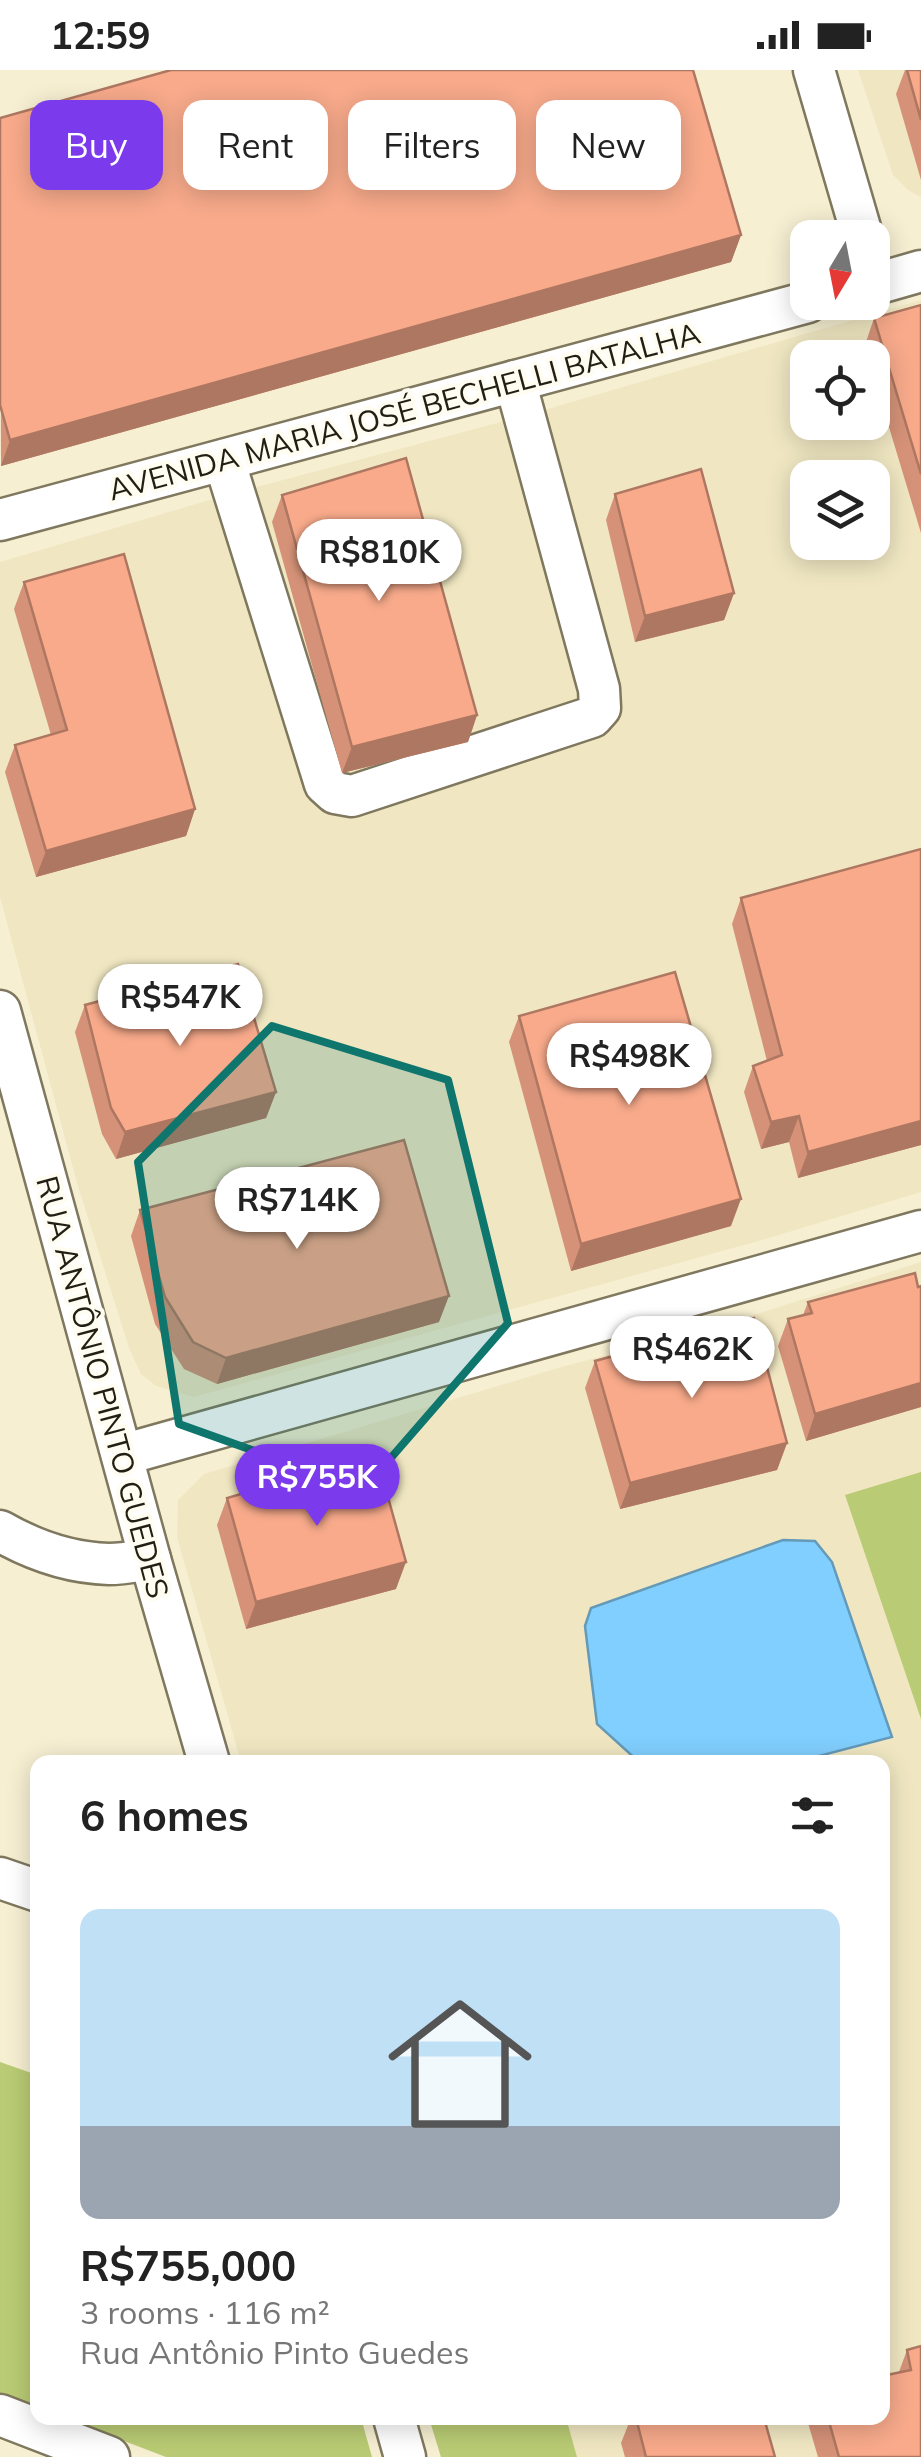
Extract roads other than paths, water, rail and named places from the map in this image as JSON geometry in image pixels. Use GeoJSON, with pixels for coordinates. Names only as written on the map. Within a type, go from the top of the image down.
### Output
{"type":"FeatureCollection","features":[{"type":"Feature","properties":{"kind":"street"},"geometry":{"type":"LineString","coordinates":[[814,70],[857,220]]}},
{"type":"Feature","properties":{"kind":"street"},"geometry":{"type":"LineString","coordinates":[[890,277],[921,271]]}},
{"type":"Feature","properties":{"kind":"street","name":"AVENIDA MARIA JOSÉ BECHELLI BATALHA"},"geometry":{"type":"LineString","coordinates":[[0,520],[790,307]]}},
{"type":"Feature","properties":{"kind":"street"},"geometry":{"type":"LineString","coordinates":[[224,460],[325,784],[334,793],[352,796],[592,718],[600,708],[599,689],[516,381]]}},
{"type":"Feature","properties":{"kind":"street","name":"RUA ANTÔNIO PINTO GUEDES"},"geometry":{"type":"LineString","coordinates":[[0,1010],[207,1755]]}},
{"type":"Feature","properties":{"kind":"street"},"geometry":{"type":"LineString","coordinates":[[122,1455],[921,1230]]}},
{"type":"Feature","properties":{"kind":"street"},"geometry":{"type":"LineString","coordinates":[[0,1531],[25,1546],[72,1559],[110,1564],[150,1559]]}},
{"type":"Feature","properties":{"kind":"street"},"geometry":{"type":"LineString","coordinates":[[0,1878],[30,1889]]}},
{"type":"Feature","properties":{"kind":"street"},"geometry":{"type":"LineString","coordinates":[[0,2415],[109,2457]]}},
{"type":"Feature","properties":{"kind":"street"},"geometry":{"type":"LineString","coordinates":[[396,2425],[405,2457]]}},
{"type":"Feature","properties":{"kind":"water"},"geometry":{"type":"Polygon","coordinates":[[[783,1540],[815,1541],[832,1562],[892,1737],[823,1755],[631,1755],[597,1724],[585,1626],[591,1608],[783,1540]]]}}]}
